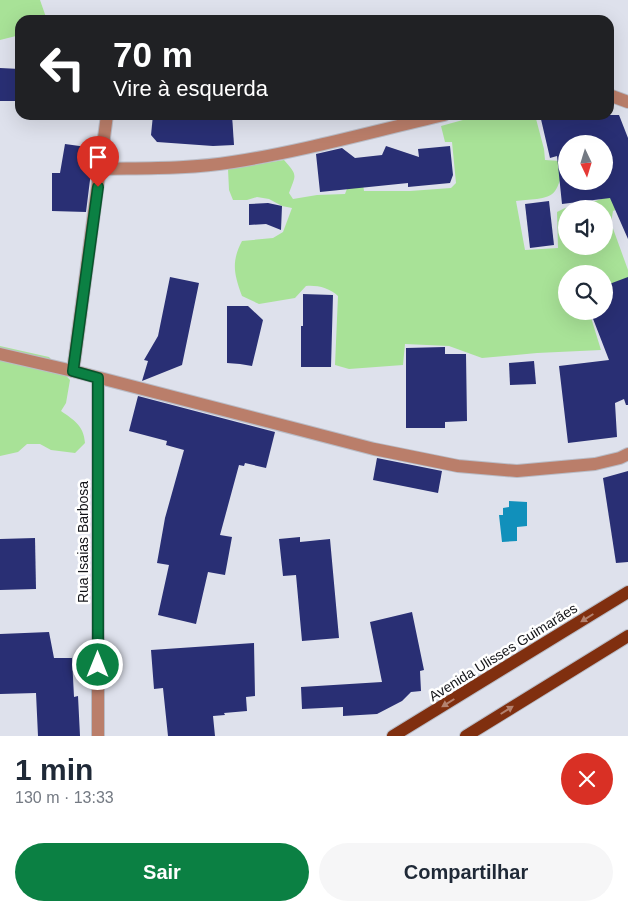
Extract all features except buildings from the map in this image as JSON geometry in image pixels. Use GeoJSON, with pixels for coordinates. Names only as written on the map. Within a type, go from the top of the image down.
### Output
{"type":"FeatureCollection","features":[{"type":"Feature","properties":{"kind":"main road","name":"Avenida Ulisses Guimarães"},"geometry":{"type":"LineString","coordinates":[[393,736],[628,592]]}},
{"type":"Feature","properties":{"kind":"main road"},"geometry":{"type":"LineString","coordinates":[[466,736],[628,636]]}},
{"type":"Feature","properties":{"kind":"street"},"geometry":{"type":"LineString","coordinates":[[614,97],[628,102]]}},
{"type":"Feature","properties":{"kind":"street"},"geometry":{"type":"LineString","coordinates":[[73,371],[106,120]]}},
{"type":"Feature","properties":{"kind":"street"},"geometry":{"type":"LineString","coordinates":[[100,169],[176,168],[232,162],[277,154],[423,120]]}},
{"type":"Feature","properties":{"kind":"street"},"geometry":{"type":"LineString","coordinates":[[0,354],[374,449],[458,466],[517,470],[595,464],[620,458],[628,454]]}},
{"type":"Feature","properties":{"kind":"street","name":"Rua Isaias Barbosa"},"geometry":{"type":"LineString","coordinates":[[98,378],[98,736]]}},
{"type":"Feature","properties":{"kind":"green space"},"geometry":{"type":"Polygon","coordinates":[[[0,0],[40,0],[45,15],[15,15],[15,36],[0,40],[0,0]]]}},
{"type":"Feature","properties":{"kind":"green space"},"geometry":{"type":"Polygon","coordinates":[[[463,120],[536,120],[545,160],[558,161],[558,187],[548,196],[516,201],[525,250],[558,248],[558,255],[613,255],[613,229],[628,270],[628,278],[613,284],[613,265],[558,265],[558,320],[592,320],[601,350],[482,358],[449,346],[405,344],[403,365],[349,369],[335,365],[338,296],[335,293],[315,286],[306,286],[295,298],[259,304],[242,296],[237,281],[235,262],[242,241],[273,238],[283,232],[292,208],[282,206],[269,199],[257,197],[247,200],[233,200],[229,190],[228,169],[284,160],[294,172],[289,193],[293,199],[317,195],[345,194],[348,186],[362,178],[364,191],[410,191],[451,188],[456,183],[452,142],[445,142],[441,126],[463,120]]]}},
{"type":"Feature","properties":{"kind":"green space"},"geometry":{"type":"Polygon","coordinates":[[[618,193],[628,204],[613,211],[613,200],[598,200],[618,193]]]}},
{"type":"Feature","properties":{"kind":"green space"},"geometry":{"type":"Polygon","coordinates":[[[557,212],[558,212],[558,248],[557,212]]]}},
{"type":"Feature","properties":{"kind":"green space"},"geometry":{"type":"Polygon","coordinates":[[[0,346],[49,357],[70,380],[66,403],[61,411],[74,421],[83,432],[85,443],[75,453],[51,450],[40,444],[27,444],[18,452],[0,456],[0,346]]]}},
{"type":"Feature","properties":{"kind":"water"},"geometry":{"type":"Polygon","coordinates":[[[509,501],[527,502],[527,526],[517,527],[517,541],[502,542],[499,515],[503,515],[503,508],[509,507],[509,501]]]}},
{"type":"Feature","properties":{"kind":"route"},"geometry":{"type":"LineString","coordinates":[[98,187],[73,371],[98,378],[98,665]]}}]}
